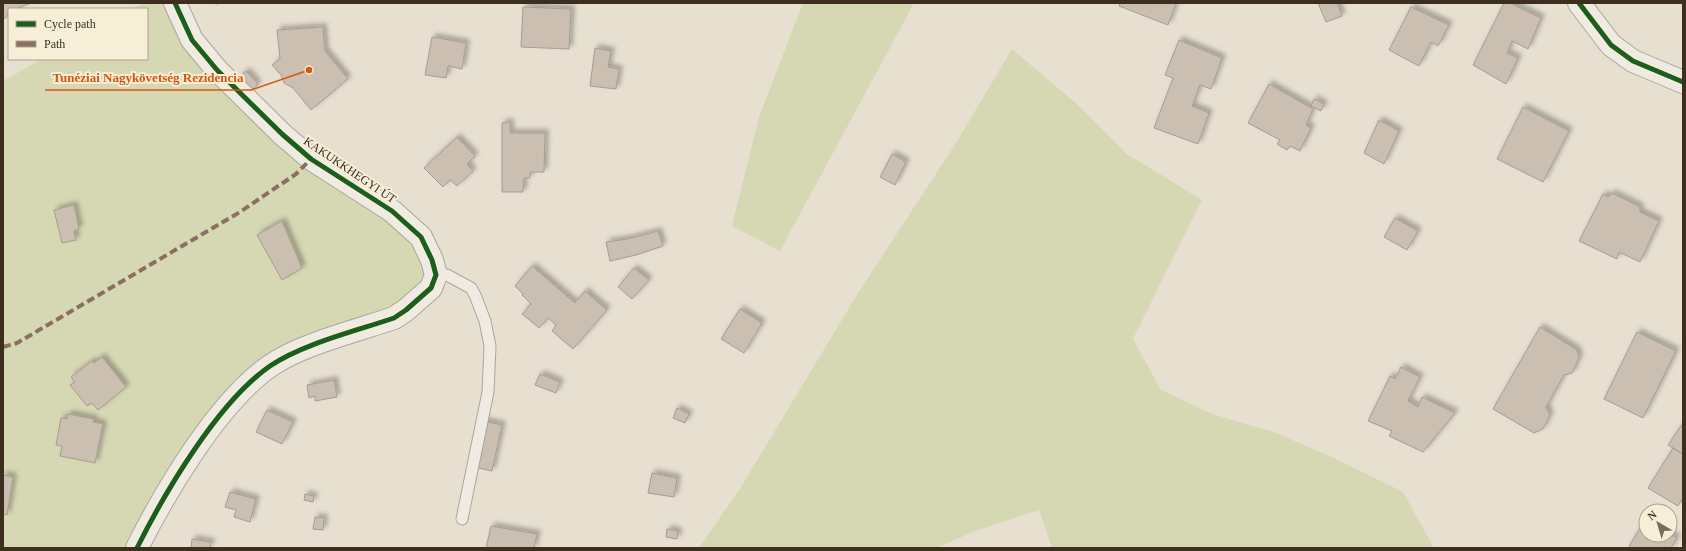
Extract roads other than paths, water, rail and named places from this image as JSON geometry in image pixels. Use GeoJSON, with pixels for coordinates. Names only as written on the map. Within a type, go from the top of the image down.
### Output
{"type":"FeatureCollection","features":[{"type":"Feature","properties":{"kind":"street","name":"KAKUKKHEGYI ÚT"},"geometry":{"type":"LineString","coordinates":[[175,3],[192,40],[217,70],[282,134],[311,159],[392,211],[421,237],[432,260],[436,275]]}},
{"type":"Feature","properties":{"kind":"street"},"geometry":{"type":"LineString","coordinates":[[1579,3],[1611,45],[1632,61],[1683,82]]}},
{"type":"Feature","properties":{"kind":"street"},"geometry":{"type":"LineString","coordinates":[[137,548],[157,508],[205,435],[253,379],[271,365],[304,349],[394,318],[412,306],[431,288],[436,275]]}},
{"type":"Feature","properties":{"kind":"lane"},"geometry":{"type":"LineString","coordinates":[[436,275],[447,275],[471,288],[485,321],[490,346],[488,392],[462,519]]}},
{"type":"Feature","properties":{"kind":"place","name":"Tunéziai Nagykövetség Rezidencia"},"geometry":{"type":"Point","coordinates":[309,70]}}]}
